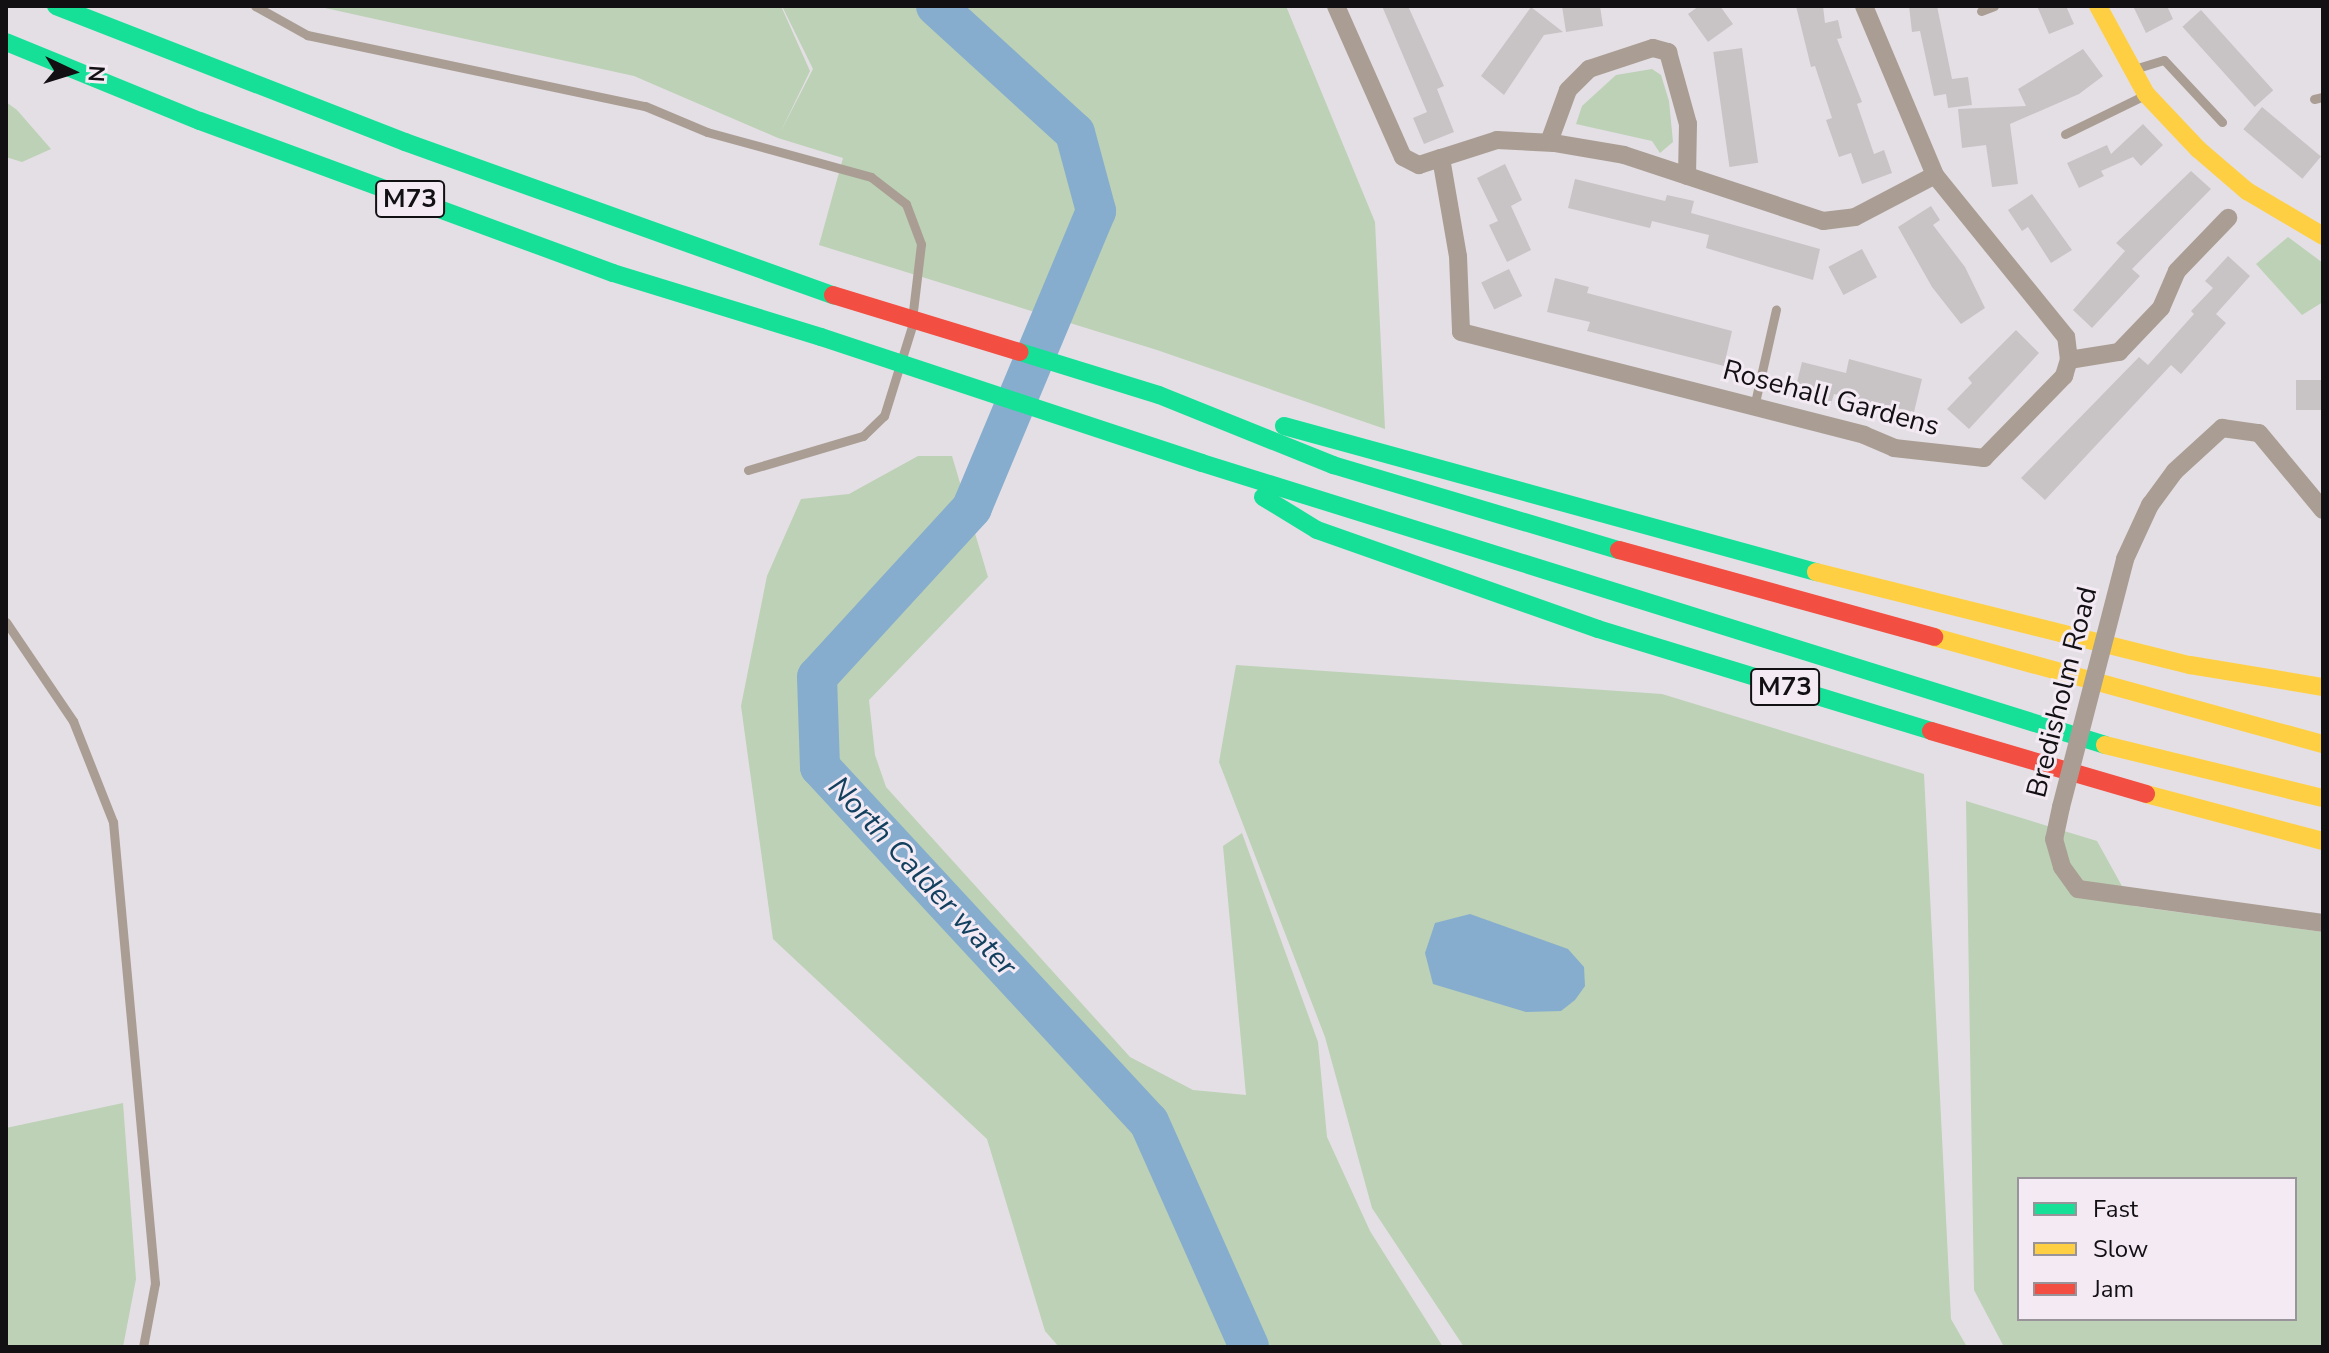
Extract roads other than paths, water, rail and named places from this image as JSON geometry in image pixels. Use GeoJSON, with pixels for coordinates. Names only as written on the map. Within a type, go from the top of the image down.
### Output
{"type":"FeatureCollection","features":[{"type":"Feature","properties":{"kind":"main road","name":"M73"},"geometry":{"type":"LineString","coordinates":[[56,6],[405,142],[833,295],[1272,432]]}},
{"type":"Feature","properties":{"kind":"main road"},"geometry":{"type":"LineString","coordinates":[[2098,6],[2146,94],[2247,191],[2323,236]]}},
{"type":"Feature","properties":{"kind":"main road","name":"M73"},"geometry":{"type":"LineString","coordinates":[[6,42],[200,121],[613,273],[821,337],[1229,474],[1261,489],[2109,746],[2323,798]]}},
{"type":"Feature","properties":{"kind":"main road"},"geometry":{"type":"LineString","coordinates":[[1272,432],[1494,516],[1770,596],[2323,744]]}},
{"type":"Feature","properties":{"kind":"main road"},"geometry":{"type":"LineString","coordinates":[[1272,432],[2190,665],[2323,687]]}},
{"type":"Feature","properties":{"kind":"main road","name":"M73"},"geometry":{"type":"LineString","coordinates":[[1261,489],[1317,530],[1598,629],[2102,783],[2323,841]]}},
{"type":"Feature","properties":{"kind":"main road"},"geometry":{"type":"LineString","coordinates":[[1770,596],[1992,642],[2323,701]]}},
{"type":"Feature","properties":{"kind":"street"},"geometry":{"type":"LineString","coordinates":[[1336,6],[1403,157],[1419,165],[1497,140],[1549,142],[1624,155],[1823,221],[1855,217],[1935,175]]}},
{"type":"Feature","properties":{"kind":"street"},"geometry":{"type":"LineString","coordinates":[[1864,6],[1935,175],[2066,337],[2069,360],[2119,352],[2161,308],[2177,271],[2228,218]]}},
{"type":"Feature","properties":{"kind":"street"},"geometry":{"type":"LineString","coordinates":[[1549,142],[1568,90],[1589,69],[1653,48],[1668,52],[1688,124],[1687,176]]}},
{"type":"Feature","properties":{"kind":"street","name":"Rosehall Gardens"},"geometry":{"type":"LineString","coordinates":[[1441,158],[1458,256],[1461,332],[1864,435],[1894,448],[1984,458],[2055,386],[2069,360]]}},
{"type":"Feature","properties":{"kind":"street","name":"Bredisholm Road"},"geometry":{"type":"LineString","coordinates":[[2323,510],[2259,433],[2222,428],[2158,493],[2125,559],[2054,839],[2062,867],[2078,889],[2323,923]]}},
{"type":"Feature","properties":{"kind":"lane"},"geometry":{"type":"LineString","coordinates":[[255,6],[307,35],[645,106],[707,132],[871,177],[906,204],[921,244],[911,337],[884,416],[863,436],[748,470]]}},
{"type":"Feature","properties":{"kind":"lane"},"geometry":{"type":"LineString","coordinates":[[1981,11],[1994,6]]}},
{"type":"Feature","properties":{"kind":"lane"},"geometry":{"type":"LineString","coordinates":[[2131,70],[2164,60],[2222,122]]}},
{"type":"Feature","properties":{"kind":"lane"},"geometry":{"type":"LineString","coordinates":[[2065,134],[2146,94]]}},
{"type":"Feature","properties":{"kind":"lane"},"geometry":{"type":"LineString","coordinates":[[1754,407],[1776,309]]}},
{"type":"Feature","properties":{"kind":"lane"},"geometry":{"type":"LineString","coordinates":[[6,622],[73,721],[113,822],[155,1283],[143,1347]]}},
{"type":"Feature","properties":{"kind":"water"},"geometry":{"type":"Polygon","coordinates":[[[1470,914],[1568,949],[1584,967],[1585,986],[1575,1000],[1561,1011],[1526,1012],[1433,984],[1425,953],[1435,923],[1470,914]]]}},
{"type":"Feature","properties":{"kind":"waterway","name":"North Calder water"},"geometry":{"type":"LineString","coordinates":[[936,6],[1075,133],[1096,211],[972,508],[817,677],[820,767],[1149,1122],[1249,1347]]}}]}
